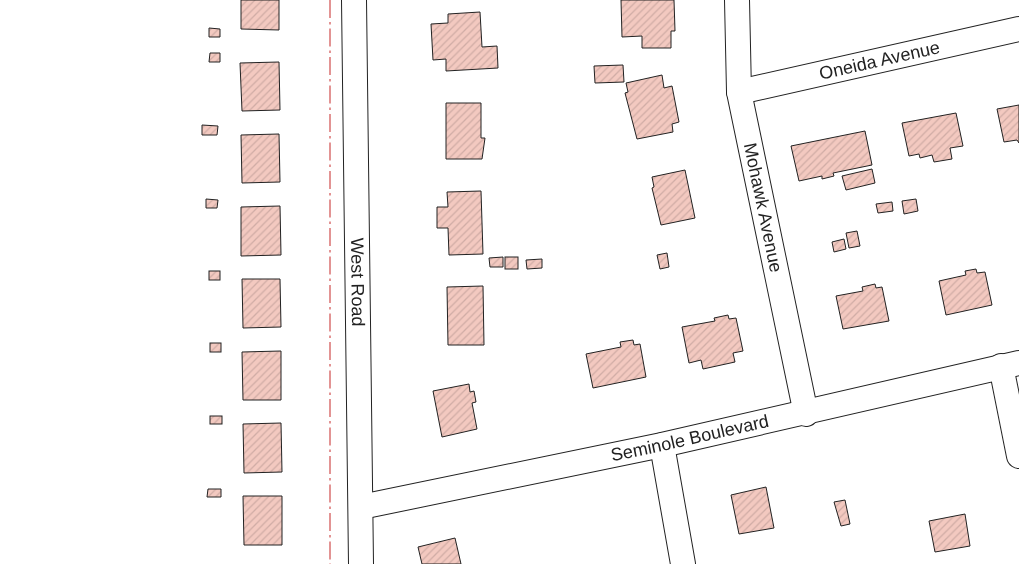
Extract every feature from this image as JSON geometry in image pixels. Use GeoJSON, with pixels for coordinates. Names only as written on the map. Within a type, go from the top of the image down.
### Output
{"type":"FeatureCollection","features":[{"type":"Feature","properties":{"kind":"street","name":"West Road"},"geometry":{"type":"LineString","coordinates":[[354,0],[361,564]]}},
{"type":"Feature","properties":{"kind":"street","name":"Mohawk Avenue"},"geometry":{"type":"LineString","coordinates":[[737,0],[739,92],[806,414]]}},
{"type":"Feature","properties":{"kind":"street","name":"Oneida Avenue"},"geometry":{"type":"LineString","coordinates":[[739,92],[1019,29]]}},
{"type":"Feature","properties":{"kind":"street","name":"Seminole Boulevard"},"geometry":{"type":"LineString","coordinates":[[361,507],[662,446],[1010,365]]}},
{"type":"Feature","properties":{"kind":"street"},"geometry":{"type":"LineString","coordinates":[[1010,365],[1019,456]]}},
{"type":"Feature","properties":{"kind":"street"},"geometry":{"type":"LineString","coordinates":[[662,446],[683,564]]}},
{"type":"Feature","properties":{"kind":"building"},"geometry":{"type":"Polygon","coordinates":[[[241,0],[279,0],[279,30],[241,29],[241,0]]]}},
{"type":"Feature","properties":{"kind":"building"},"geometry":{"type":"Polygon","coordinates":[[[621,0],[674,0],[675,31],[671,31],[671,48],[642,48],[642,36],[622,37],[621,0]]]}},
{"type":"Feature","properties":{"kind":"building"},"geometry":{"type":"Polygon","coordinates":[[[480,12],[482,47],[497,46],[498,68],[446,71],[446,59],[433,60],[431,24],[448,23],[448,14],[480,12]]]}},
{"type":"Feature","properties":{"kind":"building"},"geometry":{"type":"Polygon","coordinates":[[[209,28],[220,29],[220,37],[209,37],[209,28]]]}},
{"type":"Feature","properties":{"kind":"building"},"geometry":{"type":"Polygon","coordinates":[[[210,53],[220,53],[220,62],[209,62],[210,53]]]}},
{"type":"Feature","properties":{"kind":"building"},"geometry":{"type":"Polygon","coordinates":[[[279,62],[280,110],[242,111],[240,63],[279,62]]]}},
{"type":"Feature","properties":{"kind":"building"},"geometry":{"type":"Polygon","coordinates":[[[623,65],[624,82],[595,83],[594,66],[623,65]]]}},
{"type":"Feature","properties":{"kind":"building"},"geometry":{"type":"Polygon","coordinates":[[[662,75],[664,88],[672,86],[679,122],[672,124],[673,132],[637,139],[625,93],[628,92],[626,83],[662,75]]]}},
{"type":"Feature","properties":{"kind":"building"},"geometry":{"type":"Polygon","coordinates":[[[446,103],[481,103],[481,138],[485,138],[482,159],[446,159],[446,103]]]}},
{"type":"Feature","properties":{"kind":"building"},"geometry":{"type":"Polygon","coordinates":[[[1019,105],[1019,143],[1017,140],[1004,142],[997,109],[1019,105]]]}},
{"type":"Feature","properties":{"kind":"building"},"geometry":{"type":"Polygon","coordinates":[[[956,113],[963,146],[950,148],[952,159],[934,162],[932,155],[920,158],[919,154],[909,156],[902,123],[956,113]]]}},
{"type":"Feature","properties":{"kind":"building"},"geometry":{"type":"Polygon","coordinates":[[[202,125],[218,126],[217,135],[202,135],[202,125]]]}},
{"type":"Feature","properties":{"kind":"building"},"geometry":{"type":"Polygon","coordinates":[[[865,131],[872,165],[833,173],[834,176],[822,179],[822,176],[799,181],[791,146],[865,131]]]}},
{"type":"Feature","properties":{"kind":"building"},"geometry":{"type":"Polygon","coordinates":[[[279,134],[280,182],[242,183],[241,135],[279,134]]]}},
{"type":"Feature","properties":{"kind":"building"},"geometry":{"type":"Polygon","coordinates":[[[872,169],[875,183],[846,190],[842,176],[872,169]]]}},
{"type":"Feature","properties":{"kind":"building"},"geometry":{"type":"Polygon","coordinates":[[[685,170],[695,218],[661,225],[652,188],[654,187],[652,177],[685,170]]]}},
{"type":"Feature","properties":{"kind":"building"},"geometry":{"type":"Polygon","coordinates":[[[481,191],[483,254],[449,255],[448,228],[437,228],[437,207],[448,207],[447,192],[481,191]]]}},
{"type":"Feature","properties":{"kind":"building"},"geometry":{"type":"Polygon","coordinates":[[[206,199],[218,200],[217,208],[206,208],[206,199]]]}},
{"type":"Feature","properties":{"kind":"building"},"geometry":{"type":"Polygon","coordinates":[[[916,199],[918,211],[904,214],[902,201],[916,199]]]}},
{"type":"Feature","properties":{"kind":"building"},"geometry":{"type":"Polygon","coordinates":[[[892,202],[893,211],[878,213],[876,204],[892,202]]]}},
{"type":"Feature","properties":{"kind":"building"},"geometry":{"type":"Polygon","coordinates":[[[280,206],[281,255],[241,256],[241,207],[280,206]]]}},
{"type":"Feature","properties":{"kind":"building"},"geometry":{"type":"Polygon","coordinates":[[[857,231],[860,246],[849,248],[846,233],[857,231]]]}},
{"type":"Feature","properties":{"kind":"building"},"geometry":{"type":"Polygon","coordinates":[[[844,239],[846,249],[834,252],[832,242],[844,239]]]}},
{"type":"Feature","properties":{"kind":"building"},"geometry":{"type":"Polygon","coordinates":[[[667,253],[669,267],[660,269],[657,255],[667,253]]]}},
{"type":"Feature","properties":{"kind":"building"},"geometry":{"type":"Polygon","coordinates":[[[503,257],[503,267],[490,267],[489,258],[503,257]]]}},
{"type":"Feature","properties":{"kind":"building"},"geometry":{"type":"Polygon","coordinates":[[[505,257],[518,257],[518,269],[505,269],[505,257]]]}},
{"type":"Feature","properties":{"kind":"building"},"geometry":{"type":"Polygon","coordinates":[[[542,259],[542,268],[527,269],[526,260],[542,259]]]}},
{"type":"Feature","properties":{"kind":"building"},"geometry":{"type":"Polygon","coordinates":[[[976,269],[977,273],[985,272],[992,305],[946,315],[939,281],[966,275],[965,271],[976,269]]]}},
{"type":"Feature","properties":{"kind":"building"},"geometry":{"type":"Polygon","coordinates":[[[209,271],[220,271],[220,280],[209,280],[209,271]]]}},
{"type":"Feature","properties":{"kind":"building"},"geometry":{"type":"Polygon","coordinates":[[[242,279],[280,279],[281,327],[243,328],[242,279]]]}},
{"type":"Feature","properties":{"kind":"building"},"geometry":{"type":"Polygon","coordinates":[[[875,284],[876,288],[882,287],[889,321],[843,329],[836,296],[863,291],[862,287],[875,284]]]}},
{"type":"Feature","properties":{"kind":"building"},"geometry":{"type":"Polygon","coordinates":[[[483,286],[484,345],[448,345],[447,287],[483,286]]]}},
{"type":"Feature","properties":{"kind":"building"},"geometry":{"type":"Polygon","coordinates":[[[728,315],[729,319],[736,318],[743,351],[733,353],[735,362],[703,369],[701,360],[689,363],[682,327],[715,321],[714,318],[728,315]]]}},
{"type":"Feature","properties":{"kind":"building"},"geometry":{"type":"Polygon","coordinates":[[[633,340],[634,345],[640,344],[646,377],[593,388],[586,354],[621,347],[620,342],[633,340]]]}},
{"type":"Feature","properties":{"kind":"building"},"geometry":{"type":"Polygon","coordinates":[[[210,343],[221,343],[221,352],[210,352],[210,343]]]}},
{"type":"Feature","properties":{"kind":"building"},"geometry":{"type":"Polygon","coordinates":[[[281,351],[281,400],[243,400],[242,352],[281,351]]]}},
{"type":"Feature","properties":{"kind":"building"},"geometry":{"type":"Polygon","coordinates":[[[469,384],[470,392],[474,391],[476,402],[472,403],[477,429],[442,437],[433,391],[469,384]]]}},
{"type":"Feature","properties":{"kind":"building"},"geometry":{"type":"Polygon","coordinates":[[[210,416],[222,416],[222,424],[210,424],[210,416]]]}},
{"type":"Feature","properties":{"kind":"building"},"geometry":{"type":"Polygon","coordinates":[[[281,423],[282,472],[244,473],[243,424],[281,423]]]}},
{"type":"Feature","properties":{"kind":"building"},"geometry":{"type":"Polygon","coordinates":[[[766,487],[774,528],[739,534],[731,495],[766,487]]]}},
{"type":"Feature","properties":{"kind":"building"},"geometry":{"type":"Polygon","coordinates":[[[208,489],[221,489],[221,497],[207,497],[208,489]]]}},
{"type":"Feature","properties":{"kind":"building"},"geometry":{"type":"Polygon","coordinates":[[[243,496],[282,496],[282,545],[244,545],[243,496]]]}},
{"type":"Feature","properties":{"kind":"building"},"geometry":{"type":"Polygon","coordinates":[[[845,500],[850,524],[841,526],[834,502],[845,500]]]}},
{"type":"Feature","properties":{"kind":"building"},"geometry":{"type":"Polygon","coordinates":[[[965,514],[970,546],[935,552],[929,521],[965,514]]]}},
{"type":"Feature","properties":{"kind":"building"},"geometry":{"type":"Polygon","coordinates":[[[455,538],[461,564],[422,564],[418,547],[455,538]]]}},
{"type":"Feature","properties":{"kind":"power"},"geometry":{"type":"LineString","coordinates":[[330,0],[330,564]]}}]}
